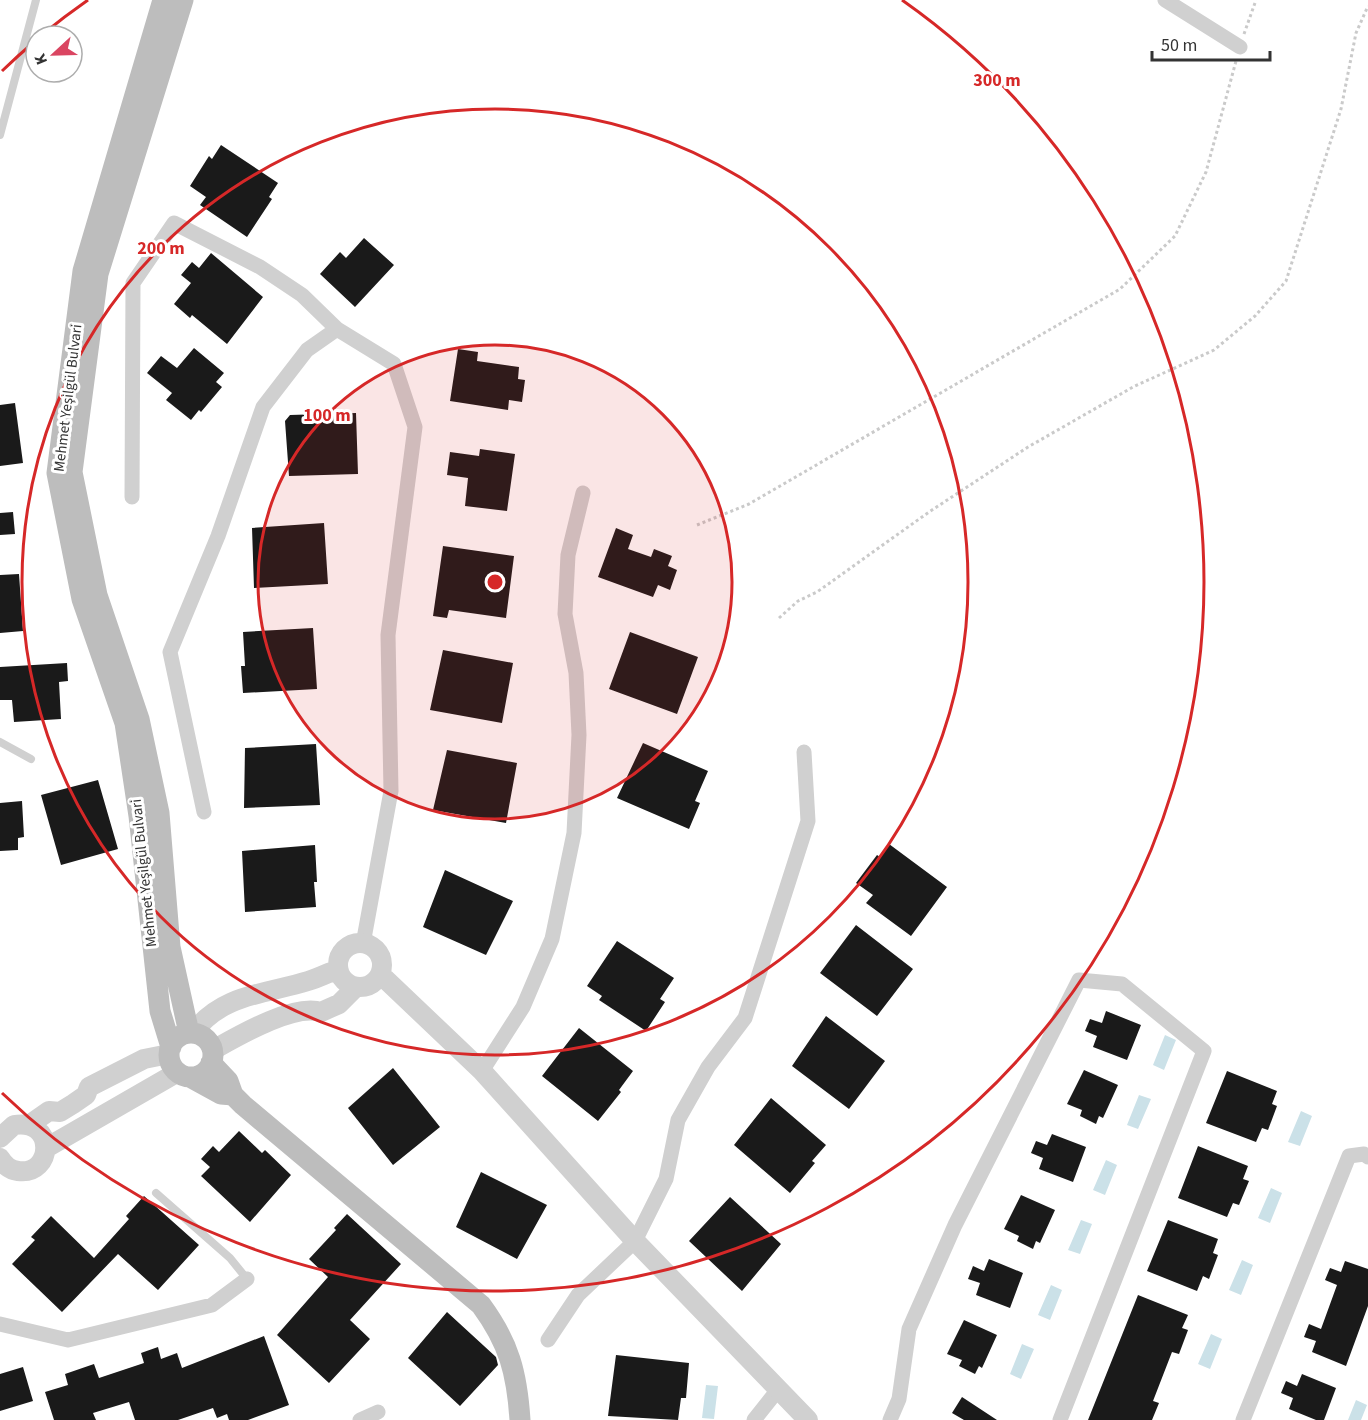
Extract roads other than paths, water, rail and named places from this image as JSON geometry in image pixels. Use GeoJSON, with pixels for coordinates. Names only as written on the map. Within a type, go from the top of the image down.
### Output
{"type":"FeatureCollection","features":[{"type":"Feature","properties":{"kind":"main road","name":"Mehmet Yeşilgül Bulvari"},"geometry":{"type":"LineString","coordinates":[[163,0],[83,271],[57,473],[82,599],[125,723],[139,816],[160,1011],[177,1062]]}},
{"type":"Feature","properties":{"kind":"main road","name":"Mehmet Yeşilgül Bulvari"},"geometry":{"type":"LineString","coordinates":[[183,0],[98,274],[72,472],[97,595],[139,719],[159,813],[170,946],[191,1033]]}},
{"type":"Feature","properties":{"kind":"main road"},"geometry":{"type":"LineString","coordinates":[[177,1062],[179,1036],[191,1033],[206,1038],[212,1056],[228,1081],[233,1095],[481,1305],[498,1328],[511,1357],[517,1384],[520,1420]]}},
{"type":"Feature","properties":{"kind":"main road"},"geometry":{"type":"LineString","coordinates":[[177,1062],[206,1071],[212,1056]]}},
{"type":"Feature","properties":{"kind":"main road"},"geometry":{"type":"LineString","coordinates":[[177,1062],[221,1094],[233,1095]]}},
{"type":"Feature","properties":{"kind":"street"},"geometry":{"type":"LineString","coordinates":[[1165,0],[1240,47]]}},
{"type":"Feature","properties":{"kind":"street"},"geometry":{"type":"LineString","coordinates":[[132,497],[133,283],[174,223],[260,267],[302,294],[337,329],[394,364],[416,427],[388,635],[391,791],[363,944]]}},
{"type":"Feature","properties":{"kind":"street"},"geometry":{"type":"LineString","coordinates":[[204,812],[170,652],[218,536],[262,407],[308,350],[337,329]]}},
{"type":"Feature","properties":{"kind":"street"},"geometry":{"type":"LineString","coordinates":[[482,1071],[523,1007],[552,939],[574,834],[579,735],[576,673],[565,614],[568,555],[583,493]]}},
{"type":"Feature","properties":{"kind":"street"},"geometry":{"type":"LineString","coordinates":[[548,1340],[578,1295],[635,1241],[666,1179],[678,1120],[708,1067],[745,1018],[808,821],[804,752]]}},
{"type":"Feature","properties":{"kind":"street"},"geometry":{"type":"LineString","coordinates":[[356,944],[363,944],[377,951],[381,959],[380,974],[371,985],[356,987],[346,982],[338,969],[343,952],[356,944]]}},
{"type":"Feature","properties":{"kind":"street"},"geometry":{"type":"LineString","coordinates":[[191,1033],[209,1014],[234,1000],[309,981],[338,969]]}},
{"type":"Feature","properties":{"kind":"street"},"geometry":{"type":"LineString","coordinates":[[380,974],[482,1071],[635,1241],[808,1420]]}},
{"type":"Feature","properties":{"kind":"street"},"geometry":{"type":"LineString","coordinates":[[890,1420],[899,1399],[909,1329],[955,1225],[1079,980],[1122,984],[1204,1051],[1060,1420]]}},
{"type":"Feature","properties":{"kind":"street"},"geometry":{"type":"LineString","coordinates":[[212,1056],[249,1030],[269,1023],[274,1017],[314,1010],[321,1012],[339,1004],[356,987]]}},
{"type":"Feature","properties":{"kind":"street"},"geometry":{"type":"LineString","coordinates":[[1,1134],[14,1125],[29,1125],[49,1111],[53,1102],[80,1087],[89,1087],[144,1059],[177,1062]]}},
{"type":"Feature","properties":{"kind":"street"},"geometry":{"type":"LineString","coordinates":[[1,1162],[14,1171],[29,1171],[41,1162],[46,1148],[177,1062]]}},
{"type":"Feature","properties":{"kind":"street"},"geometry":{"type":"LineString","coordinates":[[29,1125],[41,1134],[46,1148]]}},
{"type":"Feature","properties":{"kind":"street"},"geometry":{"type":"LineString","coordinates":[[1243,1420],[1349,1156],[1364,1154],[1368,1157]]}},
{"type":"Feature","properties":{"kind":"street"},"geometry":{"type":"LineString","coordinates":[[0,1324],[68,1340],[212,1305],[247,1279]]}},
{"type":"Feature","properties":{"kind":"street"},"geometry":{"type":"LineString","coordinates":[[754,1420],[777,1390]]}},
{"type":"Feature","properties":{"kind":"street"},"geometry":{"type":"LineString","coordinates":[[360,1420],[378,1412]]}},
{"type":"Feature","properties":{"kind":"lane"},"geometry":{"type":"LineString","coordinates":[[0,135],[36,0]]}},
{"type":"Feature","properties":{"kind":"lane"},"geometry":{"type":"LineString","coordinates":[[0,742],[31,759]]}},
{"type":"Feature","properties":{"kind":"lane"},"geometry":{"type":"LineString","coordinates":[[156,1192],[230,1258],[247,1279]]}},
{"type":"Feature","properties":{"kind":"water"},"geometry":{"type":"Polygon","coordinates":[[[1165,1035],[1176,1040],[1164,1070],[1153,1065],[1165,1035]]]}},
{"type":"Feature","properties":{"kind":"water"},"geometry":{"type":"Polygon","coordinates":[[[1139,1095],[1151,1099],[1138,1129],[1127,1125],[1139,1095]]]}},
{"type":"Feature","properties":{"kind":"water"},"geometry":{"type":"Polygon","coordinates":[[[1301,1111],[1312,1116],[1300,1146],[1288,1142],[1301,1111]]]}},
{"type":"Feature","properties":{"kind":"water"},"geometry":{"type":"Polygon","coordinates":[[[1106,1160],[1117,1165],[1105,1195],[1093,1190],[1106,1160]]]}},
{"type":"Feature","properties":{"kind":"water"},"geometry":{"type":"Polygon","coordinates":[[[1271,1188],[1282,1193],[1270,1223],[1258,1218],[1271,1188]]]}},
{"type":"Feature","properties":{"kind":"water"},"geometry":{"type":"Polygon","coordinates":[[[1081,1220],[1092,1224],[1080,1254],[1068,1250],[1081,1220]]]}},
{"type":"Feature","properties":{"kind":"water"},"geometry":{"type":"Polygon","coordinates":[[[1242,1260],[1253,1265],[1241,1295],[1229,1290],[1242,1260]]]}},
{"type":"Feature","properties":{"kind":"water"},"geometry":{"type":"Polygon","coordinates":[[[1051,1285],[1062,1290],[1050,1320],[1038,1315],[1051,1285]]]}},
{"type":"Feature","properties":{"kind":"water"},"geometry":{"type":"Polygon","coordinates":[[[1211,1334],[1222,1339],[1210,1369],[1198,1364],[1211,1334]]]}},
{"type":"Feature","properties":{"kind":"water"},"geometry":{"type":"Polygon","coordinates":[[[1022,1344],[1034,1349],[1021,1379],[1010,1374],[1022,1344]]]}},
{"type":"Feature","properties":{"kind":"water"},"geometry":{"type":"Polygon","coordinates":[[[706,1385],[718,1386],[714,1419],[702,1418],[706,1385]]]}},
{"type":"Feature","properties":{"kind":"water"},"geometry":{"type":"Polygon","coordinates":[[[1356,1400],[1367,1405],[1361,1420],[1348,1420],[1356,1400]]]}}]}
